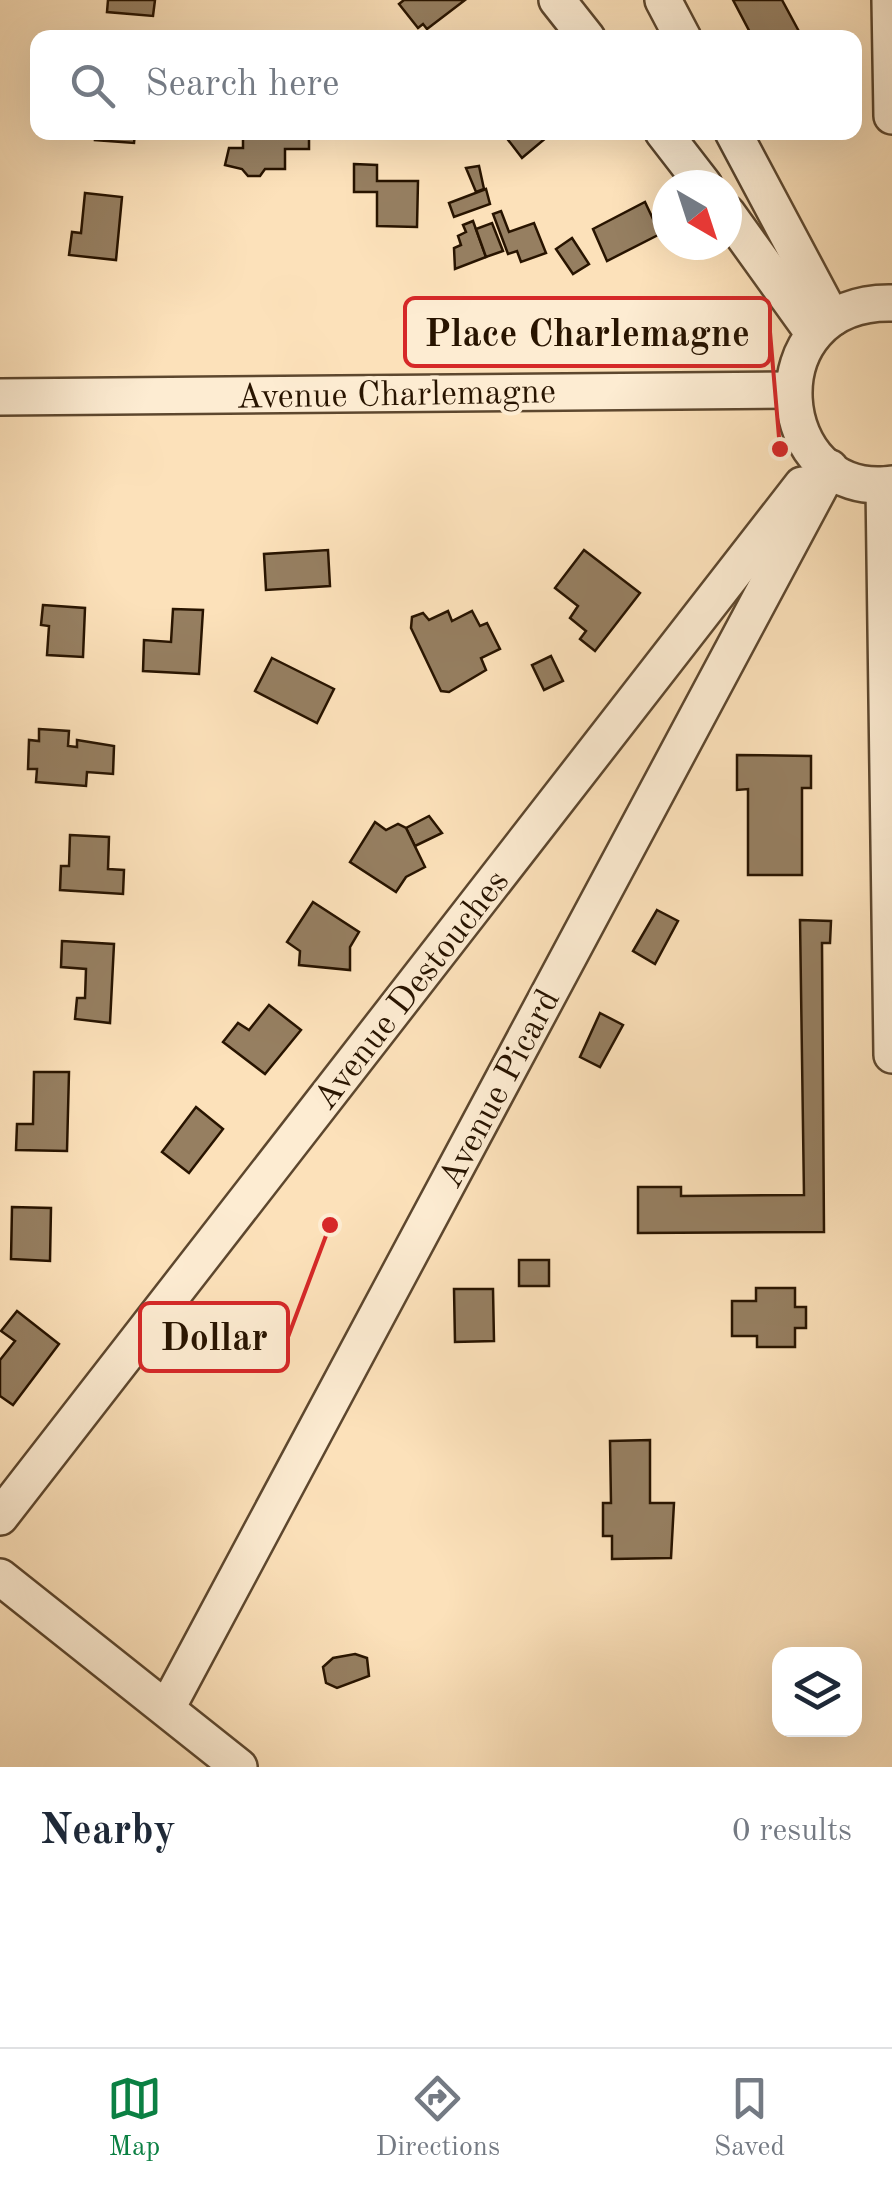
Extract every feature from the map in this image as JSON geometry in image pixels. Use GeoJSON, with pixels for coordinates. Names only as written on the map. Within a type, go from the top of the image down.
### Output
{"type":"FeatureCollection","features":[{"type":"Feature","properties":{"kind":"street"},"geometry":{"type":"LineString","coordinates":[[557,0],[581,30]]}},
{"type":"Feature","properties":{"kind":"street"},"geometry":{"type":"LineString","coordinates":[[663,0],[678,30]]}},
{"type":"Feature","properties":{"kind":"street"},"geometry":{"type":"LineString","coordinates":[[890,0],[892,116]]}},
{"type":"Feature","properties":{"kind":"street"},"geometry":{"type":"LineString","coordinates":[[668,140],[692,170]]}},
{"type":"Feature","properties":{"kind":"street"},"geometry":{"type":"LineString","coordinates":[[737,140],[823,326]]}},
{"type":"Feature","properties":{"kind":"street"},"geometry":{"type":"LineString","coordinates":[[742,232],[823,326]]}},
{"type":"Feature","properties":{"kind":"street"},"geometry":{"type":"LineString","coordinates":[[892,303],[852,308],[823,326],[798,360],[792,390],[794,416],[804,440],[825,464],[856,481],[888,484],[892,1055]]}},
{"type":"Feature","properties":{"kind":"street","name":"Avenue Charlemagne"},"geometry":{"type":"LineString","coordinates":[[0,397],[792,390]]}},
{"type":"Feature","properties":{"kind":"street","name":"Avenue Destouches"},"geometry":{"type":"LineString","coordinates":[[0,1517],[825,464]]}},
{"type":"Feature","properties":{"kind":"street","name":"Avenue Picard"},"geometry":{"type":"LineString","coordinates":[[167,1708],[825,464]]}},
{"type":"Feature","properties":{"kind":"street"},"geometry":{"type":"LineString","coordinates":[[0,1577],[240,1767]]}},
{"type":"Feature","properties":{"kind":"building"},"geometry":{"type":"Polygon","coordinates":[[[108,0],[155,0],[153,16],[107,12],[108,0]]]}},
{"type":"Feature","properties":{"kind":"building"},"geometry":{"type":"Polygon","coordinates":[[[404,0],[465,0],[427,29],[423,24],[418,28],[399,4],[404,0]]]}},
{"type":"Feature","properties":{"kind":"building"},"geometry":{"type":"Polygon","coordinates":[[[733,0],[782,0],[798,30],[749,30],[733,0]]]}},
{"type":"Feature","properties":{"kind":"building"},"geometry":{"type":"Polygon","coordinates":[[[243,140],[309,140],[309,149],[285,149],[285,169],[265,169],[260,176],[248,176],[242,169],[225,165],[229,148],[243,148],[243,140]]]}},
{"type":"Feature","properties":{"kind":"building"},"geometry":{"type":"Polygon","coordinates":[[[508,140],[543,140],[522,158],[508,140]]]}},
{"type":"Feature","properties":{"kind":"building"},"geometry":{"type":"Polygon","coordinates":[[[354,164],[377,165],[377,181],[418,181],[417,227],[377,226],[377,192],[354,192],[354,164]]]}},
{"type":"Feature","properties":{"kind":"building"},"geometry":{"type":"Polygon","coordinates":[[[479,166],[484,189],[476,192],[466,168],[479,166]]]}},
{"type":"Feature","properties":{"kind":"building"},"geometry":{"type":"Polygon","coordinates":[[[486,189],[490,204],[454,217],[449,203],[486,189]]]}},
{"type":"Feature","properties":{"kind":"building"},"geometry":{"type":"Polygon","coordinates":[[[85,193],[122,197],[116,260],[69,255],[72,232],[81,233],[85,193]]]}},
{"type":"Feature","properties":{"kind":"building"},"geometry":{"type":"Polygon","coordinates":[[[645,202],[652,217],[652,238],[607,261],[593,229],[645,202]]]}},
{"type":"Feature","properties":{"kind":"building"},"geometry":{"type":"Polygon","coordinates":[[[501,211],[509,232],[534,223],[546,253],[521,262],[517,251],[508,254],[493,214],[501,211]]]}},
{"type":"Feature","properties":{"kind":"building"},"geometry":{"type":"Polygon","coordinates":[[[473,221],[486,257],[455,269],[454,248],[461,245],[458,236],[466,232],[463,225],[473,221]]]}},
{"type":"Feature","properties":{"kind":"building"},"geometry":{"type":"Polygon","coordinates":[[[492,223],[503,251],[486,257],[476,229],[492,223]]]}},
{"type":"Feature","properties":{"kind":"building"},"geometry":{"type":"Polygon","coordinates":[[[572,238],[589,264],[573,274],[556,249],[572,238]]]}},
{"type":"Feature","properties":{"kind":"building"},"geometry":{"type":"Polygon","coordinates":[[[328,550],[330,586],[266,590],[264,554],[328,550]]]}},
{"type":"Feature","properties":{"kind":"building"},"geometry":{"type":"Polygon","coordinates":[[[584,550],[640,593],[595,651],[580,639],[586,631],[570,618],[578,606],[555,588],[584,550]]]}},
{"type":"Feature","properties":{"kind":"building"},"geometry":{"type":"Polygon","coordinates":[[[43,605],[85,608],[83,657],[47,655],[49,626],[41,625],[43,605]]]}},
{"type":"Feature","properties":{"kind":"building"},"geometry":{"type":"Polygon","coordinates":[[[173,609],[203,610],[199,674],[143,671],[144,640],[171,642],[173,609]]]}},
{"type":"Feature","properties":{"kind":"building"},"geometry":{"type":"Polygon","coordinates":[[[448,611],[452,621],[472,611],[480,626],[487,623],[500,649],[481,658],[486,670],[449,692],[441,691],[411,628],[412,617],[423,613],[429,620],[448,611]]]}},
{"type":"Feature","properties":{"kind":"building"},"geometry":{"type":"Polygon","coordinates":[[[551,656],[563,681],[544,690],[532,665],[551,656]]]}},
{"type":"Feature","properties":{"kind":"building"},"geometry":{"type":"Polygon","coordinates":[[[272,658],[334,689],[317,723],[255,691],[272,658]]]}},
{"type":"Feature","properties":{"kind":"building"},"geometry":{"type":"Polygon","coordinates":[[[39,729],[69,731],[68,746],[77,747],[77,740],[114,746],[113,774],[87,772],[86,786],[36,782],[37,769],[28,769],[29,740],[39,741],[39,729]]]}},
{"type":"Feature","properties":{"kind":"building"},"geometry":{"type":"Polygon","coordinates":[[[737,755],[811,756],[811,788],[802,788],[802,875],[748,875],[748,789],[737,790],[737,755]]]}},
{"type":"Feature","properties":{"kind":"building"},"geometry":{"type":"Polygon","coordinates":[[[429,816],[442,833],[415,846],[406,828],[429,816]]]}},
{"type":"Feature","properties":{"kind":"building"},"geometry":{"type":"Polygon","coordinates":[[[375,822],[386,830],[398,824],[406,828],[425,867],[406,877],[396,892],[350,862],[375,822]]]}},
{"type":"Feature","properties":{"kind":"building"},"geometry":{"type":"Polygon","coordinates":[[[70,835],[109,837],[108,869],[124,870],[123,894],[60,890],[61,866],[69,866],[70,835]]]}},
{"type":"Feature","properties":{"kind":"building"},"geometry":{"type":"Polygon","coordinates":[[[313,902],[359,932],[350,947],[350,970],[299,965],[300,951],[287,942],[313,902]]]}},
{"type":"Feature","properties":{"kind":"building"},"geometry":{"type":"Polygon","coordinates":[[[657,910],[678,921],[655,964],[633,951],[657,910]]]}},
{"type":"Feature","properties":{"kind":"building"},"geometry":{"type":"Polygon","coordinates":[[[800,920],[831,921],[830,943],[822,943],[824,1232],[638,1233],[638,1187],[681,1187],[681,1196],[804,1195],[800,920]]]}},
{"type":"Feature","properties":{"kind":"building"},"geometry":{"type":"Polygon","coordinates":[[[62,941],[114,944],[110,1023],[75,1019],[77,998],[85,998],[86,969],[61,967],[62,941]]]}},
{"type":"Feature","properties":{"kind":"building"},"geometry":{"type":"Polygon","coordinates":[[[269,1005],[301,1030],[265,1074],[223,1042],[238,1023],[249,1030],[269,1005]]]}},
{"type":"Feature","properties":{"kind":"building"},"geometry":{"type":"Polygon","coordinates":[[[600,1013],[623,1025],[600,1067],[580,1057],[600,1013]]]}},
{"type":"Feature","properties":{"kind":"building"},"geometry":{"type":"Polygon","coordinates":[[[34,1072],[69,1072],[67,1151],[16,1150],[17,1124],[33,1124],[34,1072]]]}},
{"type":"Feature","properties":{"kind":"building"},"geometry":{"type":"Polygon","coordinates":[[[196,1107],[223,1129],[189,1173],[162,1152],[196,1107]]]}},
{"type":"Feature","properties":{"kind":"building"},"geometry":{"type":"Polygon","coordinates":[[[12,1207],[51,1208],[50,1261],[11,1259],[12,1207]]]}},
{"type":"Feature","properties":{"kind":"building"},"geometry":{"type":"Polygon","coordinates":[[[519,1260],[549,1260],[549,1286],[519,1286],[519,1260]]]}},
{"type":"Feature","properties":{"kind":"building"},"geometry":{"type":"Polygon","coordinates":[[[756,1288],[795,1288],[795,1307],[806,1307],[806,1328],[795,1328],[795,1347],[757,1347],[757,1336],[732,1336],[732,1301],[756,1301],[756,1288]]]}},
{"type":"Feature","properties":{"kind":"building"},"geometry":{"type":"Polygon","coordinates":[[[454,1289],[493,1289],[494,1341],[455,1342],[454,1289]]]}},
{"type":"Feature","properties":{"kind":"building"},"geometry":{"type":"Polygon","coordinates":[[[17,1311],[59,1344],[13,1405],[0,1396],[0,1360],[15,1341],[1,1331],[17,1311]]]}},
{"type":"Feature","properties":{"kind":"building"},"geometry":{"type":"Polygon","coordinates":[[[650,1440],[650,1503],[674,1503],[671,1558],[612,1559],[612,1536],[603,1536],[603,1503],[611,1503],[610,1441],[650,1440]]]}},
{"type":"Feature","properties":{"kind":"building"},"geometry":{"type":"Polygon","coordinates":[[[355,1654],[367,1658],[369,1676],[337,1688],[326,1683],[323,1667],[333,1658],[355,1654]]]}},
{"type":"Feature","properties":{"kind":"place","name":"Place Charlemagne"},"geometry":{"type":"Point","coordinates":[780,449]}},
{"type":"Feature","properties":{"kind":"place","name":"Dollar"},"geometry":{"type":"Point","coordinates":[330,1225]}}]}
